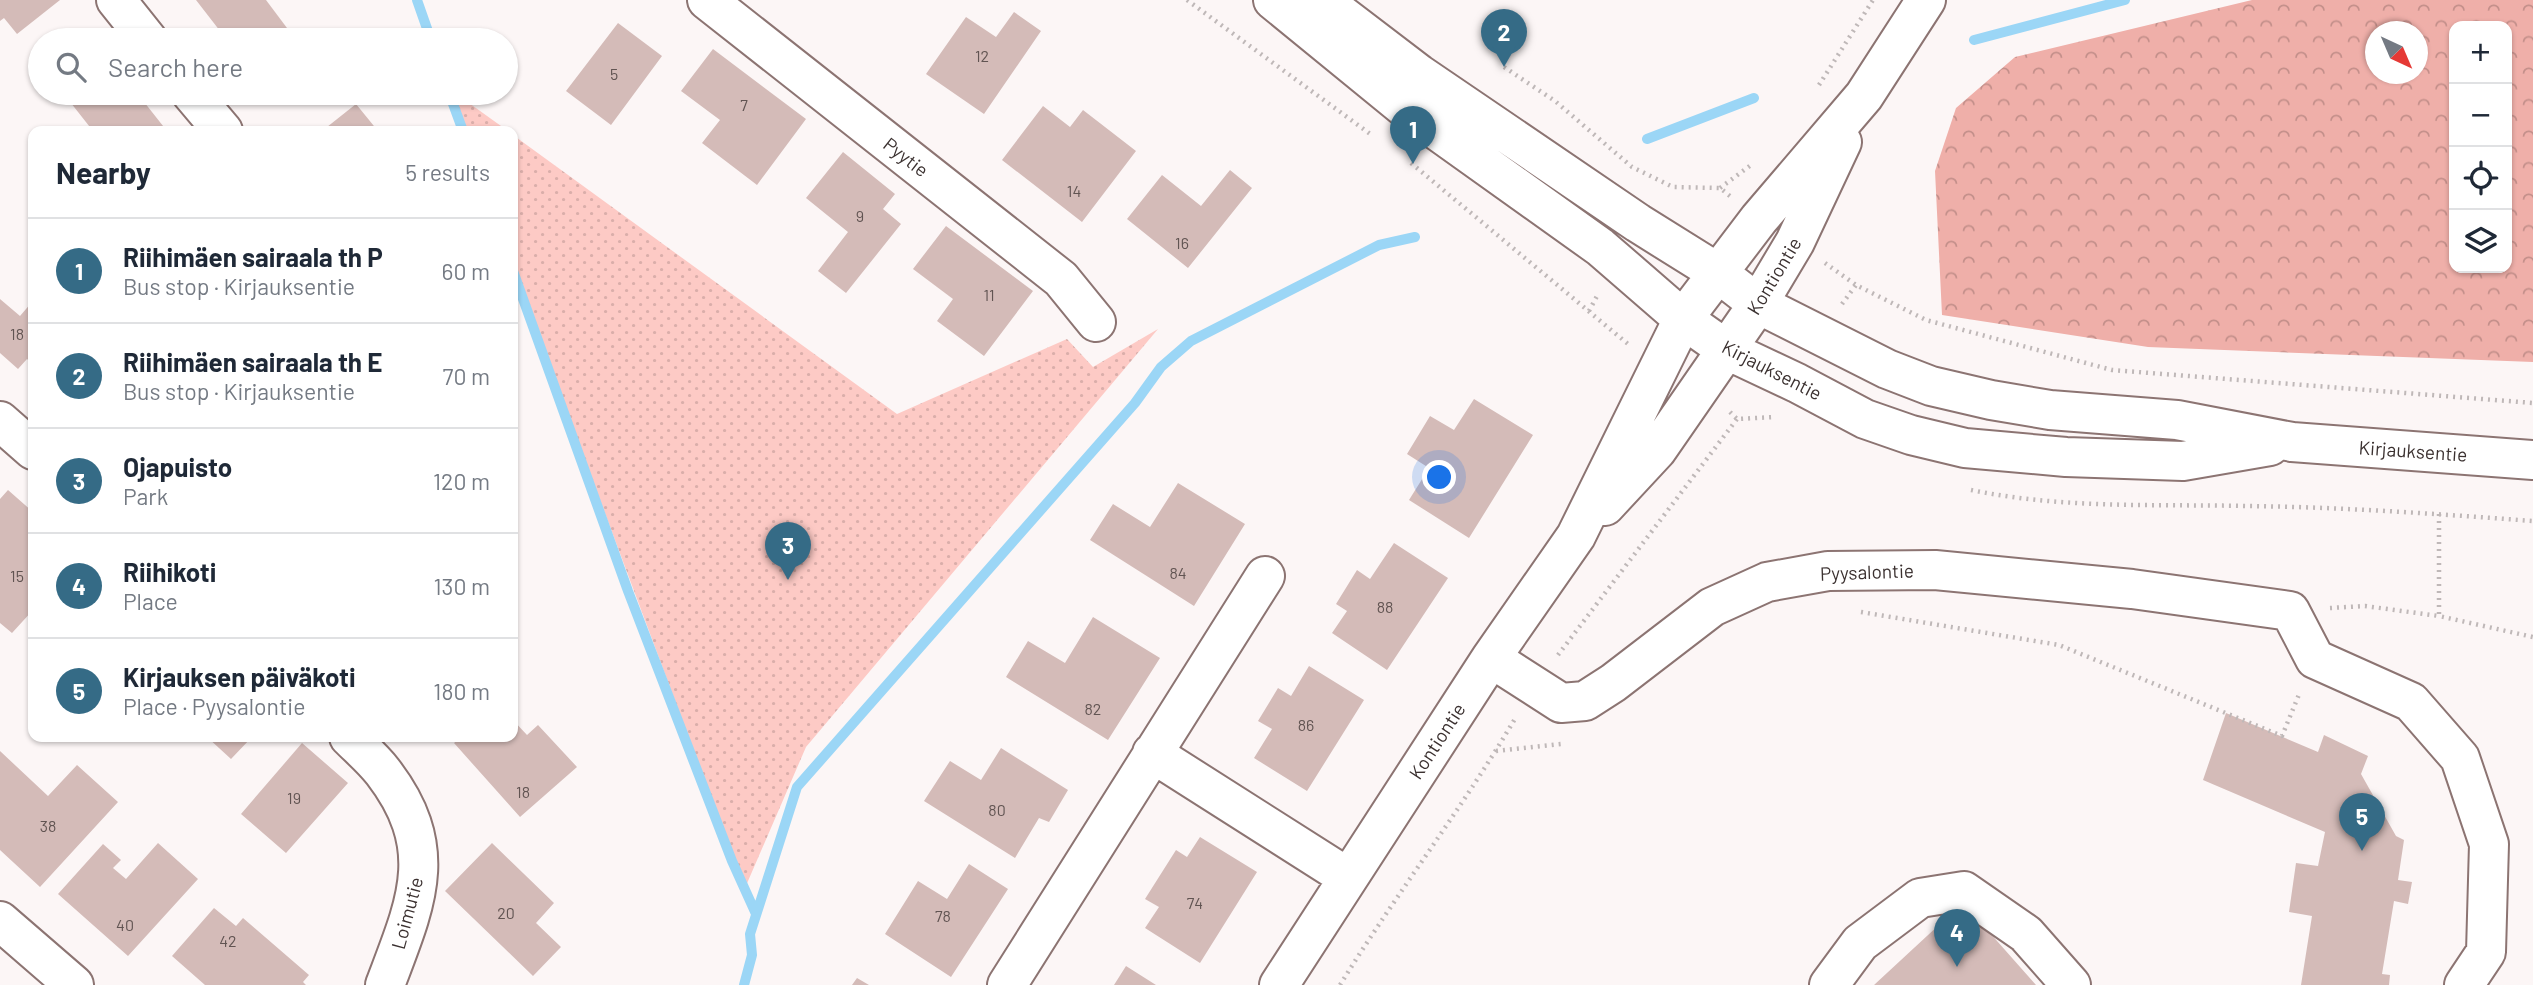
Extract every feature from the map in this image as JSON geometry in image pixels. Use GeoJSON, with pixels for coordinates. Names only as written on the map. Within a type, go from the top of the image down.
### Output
{"type":"FeatureCollection","features":[{"type":"Feature","properties":{"kind":"street"},"geometry":{"type":"LineString","coordinates":[[116,0],[138,28]]}},
{"type":"Feature","properties":{"kind":"street","name":"Pyytie"},"geometry":{"type":"LineString","coordinates":[[707,0],[1061,279],[1096,322]]}},
{"type":"Feature","properties":{"kind":"street","name":"Kirjauksentie"},"geometry":{"type":"LineString","coordinates":[[1273,0],[1404,107],[1600,247],[1683,319],[1727,350],[1866,419],[1911,435],[1965,448],[2066,457],[2183,461],[2292,442]]}},
{"type":"Feature","properties":{"kind":"street","name":"Kirjauksentie"},"geometry":{"type":"LineString","coordinates":[[1322,0],[1419,74],[1638,223],[1718,273],[1758,304],[1887,369],[1931,386],[2050,410],[2176,420],[2292,442],[2533,460]]}},
{"type":"Feature","properties":{"kind":"street","name":"Kontiontie"},"geometry":{"type":"LineString","coordinates":[[1576,536],[1657,450],[1758,304],[1795,242],[1864,96],[1926,0]]}},
{"type":"Feature","properties":{"kind":"street","name":"Kontiontie"},"geometry":{"type":"LineString","coordinates":[[1279,985],[1491,659],[1576,536],[1683,319],[1759,219],[1864,96]]}},
{"type":"Feature","properties":{"kind":"street"},"geometry":{"type":"LineString","coordinates":[[201,105],[218,126]]}},
{"type":"Feature","properties":{"kind":"street"},"geometry":{"type":"LineString","coordinates":[[0,421],[28,446]]}},
{"type":"Feature","properties":{"kind":"street","name":"Pyysalontie"},"geometry":{"type":"LineString","coordinates":[[1491,659],[1561,703],[1586,701],[1712,607],[1767,582],[1828,571],[1935,570],[2132,589],[2290,611],[2315,659]]}},
{"type":"Feature","properties":{"kind":"street"},"geometry":{"type":"LineString","coordinates":[[1007,985],[1265,576]]}},
{"type":"Feature","properties":{"kind":"street"},"geometry":{"type":"LineString","coordinates":[[2315,659],[2411,702],[2460,758],[2488,844],[2486,952],[2464,985]]}},
{"type":"Feature","properties":{"kind":"street","name":"Loimutie"},"geometry":{"type":"LineString","coordinates":[[354,742],[381,770],[397,792],[414,825],[420,857],[418,884],[409,918],[385,985]]}},
{"type":"Feature","properties":{"kind":"street"},"geometry":{"type":"LineString","coordinates":[[1152,753],[1347,877]]}},
{"type":"Feature","properties":{"kind":"street"},"geometry":{"type":"LineString","coordinates":[[1829,985],[1860,943],[1920,898],[1964,891],[2026,934],[2071,985]]}},
{"type":"Feature","properties":{"kind":"street"},"geometry":{"type":"LineString","coordinates":[[0,921],[74,985]]}},
{"type":"Feature","properties":{"kind":"path"},"geometry":{"type":"LineString","coordinates":[[1187,0],[1379,140]]}},
{"type":"Feature","properties":{"kind":"path"},"geometry":{"type":"LineString","coordinates":[[1817,88],[1873,0]]}},
{"type":"Feature","properties":{"kind":"path"},"geometry":{"type":"LineString","coordinates":[[1504,67],[1555,101],[1632,167],[1673,187]]}},
{"type":"Feature","properties":{"kind":"path"},"geometry":{"type":"LineString","coordinates":[[1401,156],[1622,341],[1664,362]]}},
{"type":"Feature","properties":{"kind":"path"},"geometry":{"type":"LineString","coordinates":[[1720,188],[1762,158]]}},
{"type":"Feature","properties":{"kind":"path"},"geometry":{"type":"LineString","coordinates":[[1856,285],[1926,320],[2112,370],[2533,402]]}},
{"type":"Feature","properties":{"kind":"path"},"geometry":{"type":"LineString","coordinates":[[1703,384],[1737,419]]}},
{"type":"Feature","properties":{"kind":"path"},"geometry":{"type":"LineString","coordinates":[[2438,514],[2439,616]]}},
{"type":"Feature","properties":{"kind":"path"},"geometry":{"type":"LineString","coordinates":[[1848,610],[2059,645],[2282,736],[2315,659],[2330,608],[2365,606],[2439,616],[2533,637]]}},
{"type":"Feature","properties":{"kind":"path"},"geometry":{"type":"LineString","coordinates":[[1496,751],[1570,743]]}},
{"type":"Feature","properties":{"kind":"shaded area"},"geometry":{"type":"Polygon","coordinates":[[[452,105],[472,105],[501,126],[460,126],[452,105]]]}},
{"type":"Feature","properties":{"kind":"shaded area"},"geometry":{"type":"Polygon","coordinates":[[[518,139],[897,414],[1067,339],[1093,367],[1158,329],[806,747],[745,888],[518,280],[518,139]]]}},
{"type":"Feature","properties":{"kind":"green space"},"geometry":{"type":"Polygon","coordinates":[[[2252,0],[2533,0],[2533,362],[2148,347],[1942,315],[1935,171],[1956,108],[2015,57],[2252,0]]]}},
{"type":"Feature","properties":{"kind":"building"},"geometry":{"type":"Polygon","coordinates":[[[0,0],[60,0],[17,34],[4,18],[0,21],[0,0]]]}},
{"type":"Feature","properties":{"kind":"building"},"geometry":{"type":"Polygon","coordinates":[[[196,0],[266,0],[287,28],[218,28],[196,0]]]}},
{"type":"Feature","properties":{"kind":"building"},"geometry":{"type":"Polygon","coordinates":[[[1014,12],[1041,31],[984,114],[926,74],[966,17],[996,37],[1014,12]]]}},
{"type":"Feature","properties":{"kind":"building"},"geometry":{"type":"Polygon","coordinates":[[[618,23],[662,56],[611,125],[566,91],[618,23]]]}},
{"type":"Feature","properties":{"kind":"building"},"geometry":{"type":"Polygon","coordinates":[[[713,49],[806,119],[757,185],[702,143],[720,120],[681,91],[713,49]]]}},
{"type":"Feature","properties":{"kind":"building"},"geometry":{"type":"Polygon","coordinates":[[[73,105],[146,105],[163,126],[89,126],[73,105]]]}},
{"type":"Feature","properties":{"kind":"building"},"geometry":{"type":"Polygon","coordinates":[[[357,105],[374,126],[328,126],[357,105]]]}},
{"type":"Feature","properties":{"kind":"building"},"geometry":{"type":"Polygon","coordinates":[[[1043,106],[1070,127],[1083,110],[1136,151],[1082,222],[1002,160],[1043,106]]]}},
{"type":"Feature","properties":{"kind":"building"},"geometry":{"type":"Polygon","coordinates":[[[843,152],[895,194],[883,209],[901,224],[846,293],[818,271],[848,232],[806,198],[843,152]]]}},
{"type":"Feature","properties":{"kind":"building"},"geometry":{"type":"Polygon","coordinates":[[[1230,170],[1252,188],[1188,268],[1127,219],[1162,175],[1201,206],[1230,170]]]}},
{"type":"Feature","properties":{"kind":"building"},"geometry":{"type":"Polygon","coordinates":[[[946,226],[1033,291],[984,356],[937,321],[953,299],[913,269],[946,226]]]}},
{"type":"Feature","properties":{"kind":"building"},"geometry":{"type":"Polygon","coordinates":[[[0,299],[20,316],[28,307],[28,360],[18,369],[0,353],[0,299]]]}},
{"type":"Feature","properties":{"kind":"building"},"geometry":{"type":"Polygon","coordinates":[[[1474,399],[1533,435],[1469,538],[1409,500],[1429,468],[1407,454],[1430,416],[1454,430],[1474,399]]]}},
{"type":"Feature","properties":{"kind":"building"},"geometry":{"type":"Polygon","coordinates":[[[1178,483],[1245,524],[1194,606],[1090,540],[1113,504],[1150,527],[1178,483]]]}},
{"type":"Feature","properties":{"kind":"building"},"geometry":{"type":"Polygon","coordinates":[[[8,490],[28,508],[28,615],[12,633],[0,623],[0,499],[8,490]]]}},
{"type":"Feature","properties":{"kind":"building"},"geometry":{"type":"Polygon","coordinates":[[[1394,543],[1448,578],[1387,670],[1332,633],[1347,611],[1336,604],[1357,570],[1370,579],[1394,543]]]}},
{"type":"Feature","properties":{"kind":"building"},"geometry":{"type":"Polygon","coordinates":[[[1093,617],[1160,658],[1108,740],[1006,677],[1028,641],[1065,663],[1093,617]]]}},
{"type":"Feature","properties":{"kind":"building"},"geometry":{"type":"Polygon","coordinates":[[[1309,666],[1364,700],[1307,791],[1254,758],[1272,729],[1258,721],[1278,688],[1291,696],[1309,666]]]}},
{"type":"Feature","properties":{"kind":"building"},"geometry":{"type":"Polygon","coordinates":[[[2226,713],[2318,752],[2324,735],[2368,756],[2361,774],[2396,836],[2404,840],[2398,880],[2412,882],[2408,904],[2394,901],[2382,974],[2390,975],[2389,985],[2301,985],[2312,916],[2289,912],[2296,863],[2318,866],[2325,832],[2203,780],[2226,713]]]}},
{"type":"Feature","properties":{"kind":"building"},"geometry":{"type":"Polygon","coordinates":[[[518,725],[527,735],[538,725],[577,767],[520,817],[454,743],[518,742],[518,725]]]}},
{"type":"Feature","properties":{"kind":"building"},"geometry":{"type":"Polygon","coordinates":[[[212,742],[247,742],[231,759],[212,742]]]}},
{"type":"Feature","properties":{"kind":"building"},"geometry":{"type":"Polygon","coordinates":[[[302,743],[348,783],[286,853],[241,814],[302,743]]]}},
{"type":"Feature","properties":{"kind":"building"},"geometry":{"type":"Polygon","coordinates":[[[1001,748],[1068,790],[1049,822],[1039,818],[1015,858],[924,801],[950,761],[981,780],[1001,748]]]}},
{"type":"Feature","properties":{"kind":"building"},"geometry":{"type":"Polygon","coordinates":[[[0,751],[48,796],[77,765],[118,802],[40,887],[0,850],[0,751]]]}},
{"type":"Feature","properties":{"kind":"building"},"geometry":{"type":"Polygon","coordinates":[[[1200,837],[1257,872],[1200,963],[1145,928],[1159,907],[1145,899],[1176,850],[1187,857],[1200,837]]]}},
{"type":"Feature","properties":{"kind":"building"},"geometry":{"type":"Polygon","coordinates":[[[158,843],[198,879],[128,956],[58,894],[103,844],[121,860],[113,868],[126,879],[158,843]]]}},
{"type":"Feature","properties":{"kind":"building"},"geometry":{"type":"Polygon","coordinates":[[[492,843],[554,903],[536,923],[561,947],[533,976],[445,891],[492,843]]]}},
{"type":"Feature","properties":{"kind":"building"},"geometry":{"type":"Polygon","coordinates":[[[969,864],[1008,889],[951,977],[885,934],[918,881],[947,899],[969,864]]]}},
{"type":"Feature","properties":{"kind":"building"},"geometry":{"type":"Polygon","coordinates":[[[214,908],[236,926],[243,918],[309,975],[303,982],[306,985],[205,985],[172,956],[214,908]]]}},
{"type":"Feature","properties":{"kind":"building"},"geometry":{"type":"Polygon","coordinates":[[[1941,923],[1962,949],[1982,924],[2036,985],[1874,985],[1941,923]]]}},
{"type":"Feature","properties":{"kind":"building"},"geometry":{"type":"Polygon","coordinates":[[[1126,966],[1156,985],[1114,985],[1126,966]]]}},
{"type":"Feature","properties":{"kind":"building"},"geometry":{"type":"Polygon","coordinates":[[[857,978],[869,985],[852,985],[857,978]]]}},
{"type":"Feature","properties":{"kind":"waterway"},"geometry":{"type":"LineString","coordinates":[[417,0],[427,28]]}},
{"type":"Feature","properties":{"kind":"waterway"},"geometry":{"type":"LineString","coordinates":[[1974,40],[2125,0]]}},
{"type":"Feature","properties":{"kind":"waterway"},"geometry":{"type":"LineString","coordinates":[[1647,139],[1754,98]]}},
{"type":"Feature","properties":{"kind":"waterway"},"geometry":{"type":"LineString","coordinates":[[453,105],[461,126]]}},
{"type":"Feature","properties":{"kind":"waterway"},"geometry":{"type":"LineString","coordinates":[[744,985],[752,955],[750,934],[797,787],[1135,403],[1161,367],[1191,341],[1379,245],[1415,237]]}},
{"type":"Feature","properties":{"kind":"waterway"},"geometry":{"type":"LineString","coordinates":[[518,285],[628,591],[732,861],[756,914]]}},
{"type":"Feature","properties":{"kind":"place","name":"Riihimäen sairaala th E"},"geometry":{"type":"Point","coordinates":[1504,67]}},
{"type":"Feature","properties":{"kind":"place","name":"Riihimäen sairaala th P"},"geometry":{"type":"Point","coordinates":[1413,164]}},
{"type":"Feature","properties":{"kind":"place","name":"Ojapuisto"},"geometry":{"type":"Point","coordinates":[788,580]}},
{"type":"Feature","properties":{"kind":"place","name":"Kirjauksen päiväkoti"},"geometry":{"type":"Point","coordinates":[2362,851]}},
{"type":"Feature","properties":{"kind":"place","name":"Riihikoti"},"geometry":{"type":"Point","coordinates":[1957,967]}}]}
